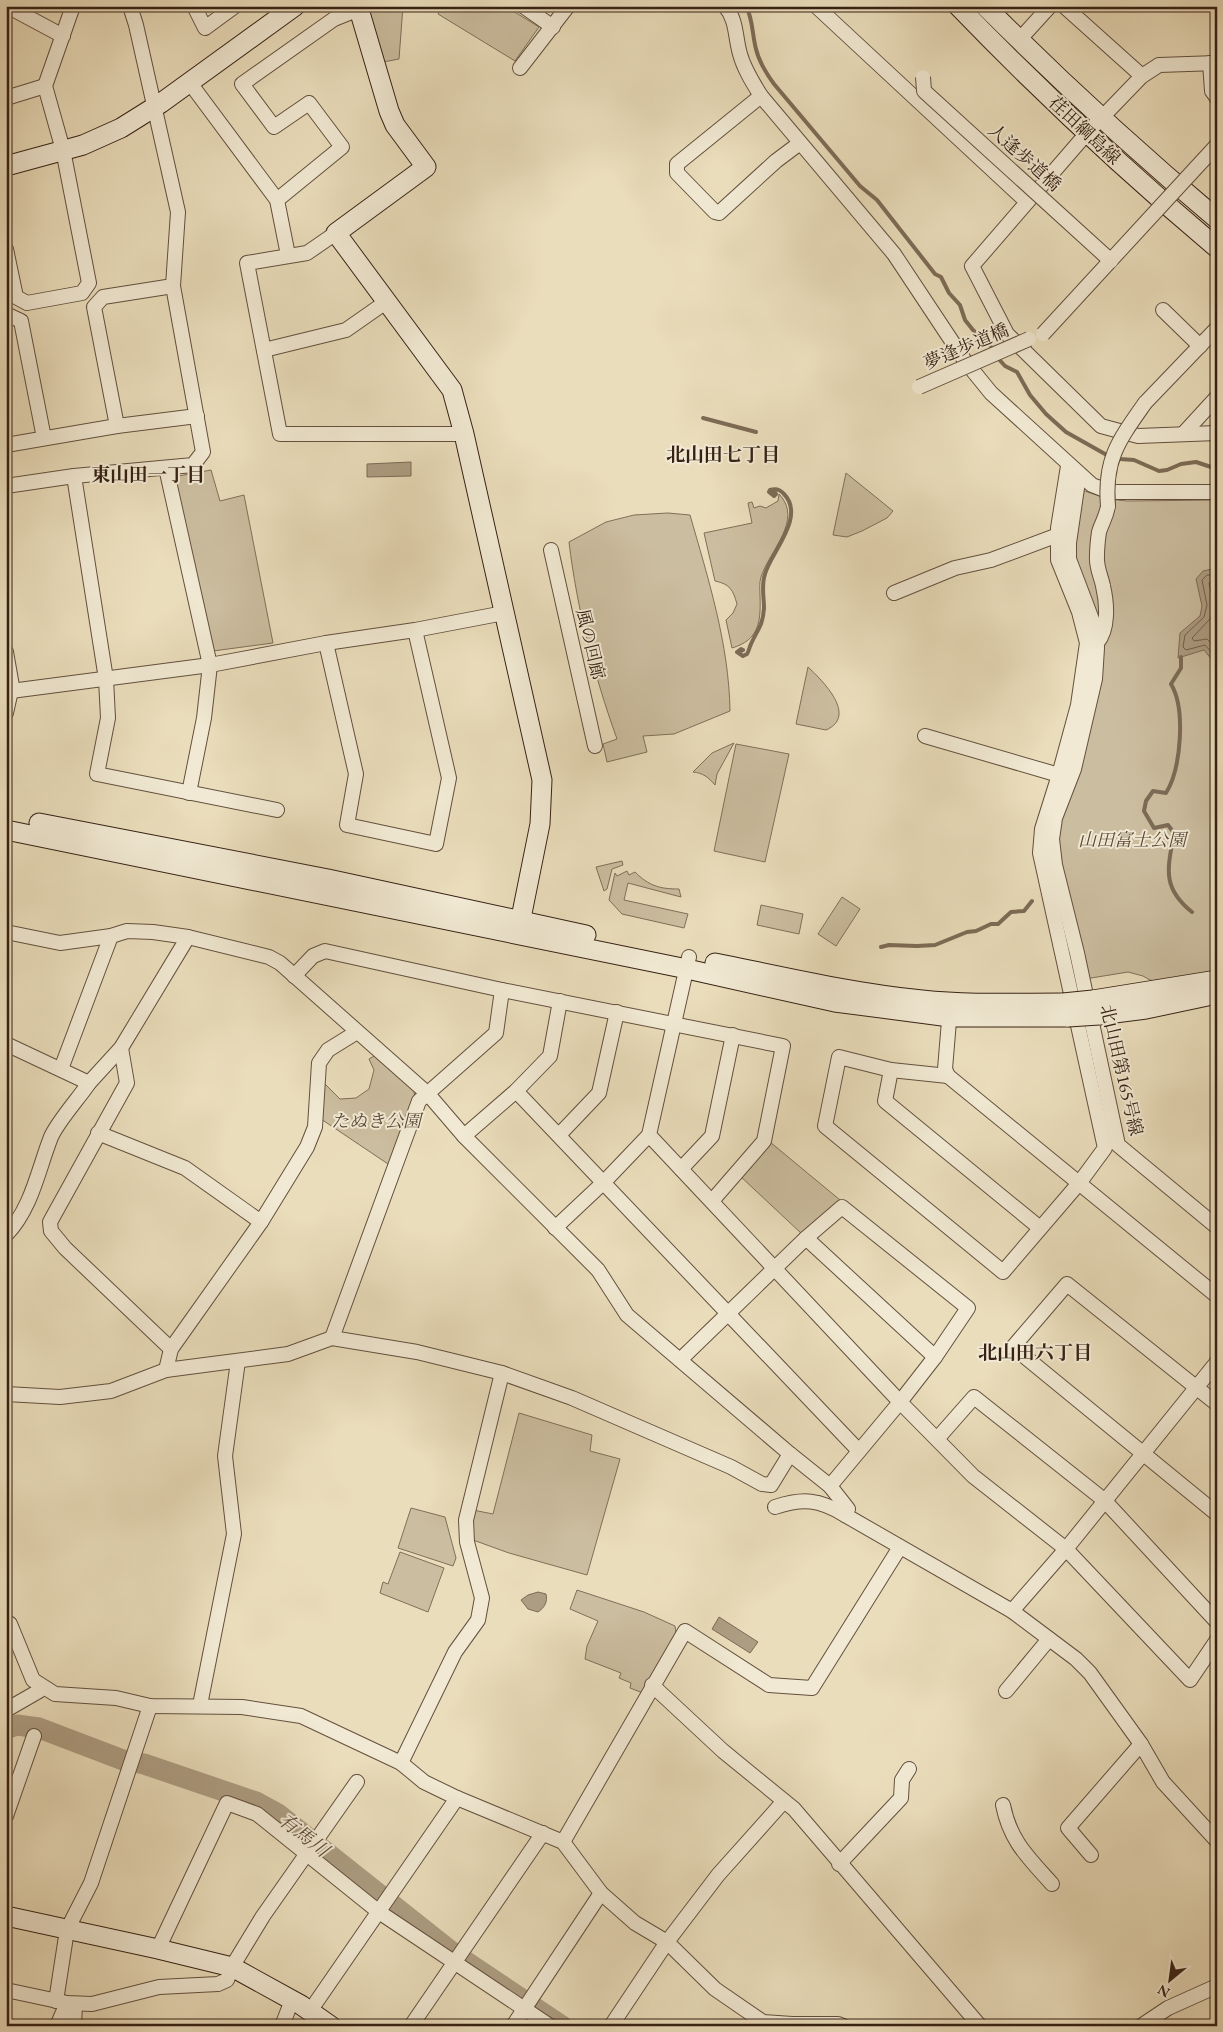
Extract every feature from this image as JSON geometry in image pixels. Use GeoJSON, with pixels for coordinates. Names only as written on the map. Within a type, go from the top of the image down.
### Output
{"type":"FeatureCollection","features":[{"type":"Feature","properties":{"kind":"street"},"geometry":{"type":"LineString","coordinates":[[7,6],[63,36]]}},
{"type":"Feature","properties":{"kind":"street"},"geometry":{"type":"LineString","coordinates":[[6,249],[16,297],[27,303],[82,293],[89,283],[63,150],[44,86],[73,6]]}},
{"type":"Feature","properties":{"kind":"street"},"geometry":{"type":"LineString","coordinates":[[6,486],[74,476],[193,465],[203,452],[173,286],[178,212],[157,106],[130,6]]}},
{"type":"Feature","properties":{"kind":"street"},"geometry":{"type":"LineString","coordinates":[[194,6],[205,28],[235,6]]}},
{"type":"Feature","properties":{"kind":"street"},"geometry":{"type":"LineString","coordinates":[[523,6],[553,26]]}},
{"type":"Feature","properties":{"kind":"street"},"geometry":{"type":"LineString","coordinates":[[520,68],[568,6]]}},
{"type":"Feature","properties":{"kind":"street"},"geometry":{"type":"LineString","coordinates":[[725,6],[734,22],[740,54],[748,75],[761,96],[894,254],[962,356],[992,393],[1068,466],[1092,486],[1110,492],[1217,492]]}},
{"type":"Feature","properties":{"kind":"street"},"geometry":{"type":"LineString","coordinates":[[816,6],[1027,202]]}},
{"type":"Feature","properties":{"kind":"street","name":"荏田綱島線"},"geometry":{"type":"LineString","coordinates":[[958,6],[1002,52],[1149,191],[1217,248]]}},
{"type":"Feature","properties":{"kind":"street","name":"荏田綱島線"},"geometry":{"type":"LineString","coordinates":[[985,6],[1019,40],[1177,186],[1217,219]]}},
{"type":"Feature","properties":{"kind":"street"},"geometry":{"type":"LineString","coordinates":[[1019,40],[1050,6]]}},
{"type":"Feature","properties":{"kind":"street"},"geometry":{"type":"LineString","coordinates":[[1064,6],[1142,76]]}},
{"type":"Feature","properties":{"kind":"street"},"geometry":{"type":"LineString","coordinates":[[277,200],[342,147],[309,103],[274,127],[242,84],[334,19],[358,8],[389,111],[395,125],[426,167],[307,253],[247,263],[280,434],[464,434]]}},
{"type":"Feature","properties":{"kind":"street"},"geometry":{"type":"LineString","coordinates":[[6,166],[83,145],[121,128],[157,106],[186,85],[284,9]]}},
{"type":"Feature","properties":{"kind":"street"},"geometry":{"type":"LineString","coordinates":[[1217,98],[1212,91],[1213,63],[1159,65],[1142,76],[1102,117],[972,266],[1007,334],[1100,426],[1138,436],[1217,433]]}},
{"type":"Feature","properties":{"kind":"street","name":"人逢歩道橋"},"geometry":{"type":"LineString","coordinates":[[923,77],[924,91],[1115,265]]}},
{"type":"Feature","properties":{"kind":"street"},"geometry":{"type":"LineString","coordinates":[[186,85],[277,200],[288,255]]}},
{"type":"Feature","properties":{"kind":"street"},"geometry":{"type":"LineString","coordinates":[[6,98],[44,86]]}},
{"type":"Feature","properties":{"kind":"street"},"geometry":{"type":"LineString","coordinates":[[761,96],[677,164],[677,173],[715,212],[719,213],[776,161],[800,143]]}},
{"type":"Feature","properties":{"kind":"street"},"geometry":{"type":"LineString","coordinates":[[1115,265],[1217,145]]}},
{"type":"Feature","properties":{"kind":"street"},"geometry":{"type":"LineString","coordinates":[[336,233],[452,390],[464,434],[542,780],[540,824],[519,928]]}},
{"type":"Feature","properties":{"kind":"street","name":"夢逢歩道橋"},"geometry":{"type":"LineString","coordinates":[[919,387],[1044,334],[1115,265]]}},
{"type":"Feature","properties":{"kind":"street"},"geometry":{"type":"LineString","coordinates":[[117,426],[94,307],[103,297],[173,286]]}},
{"type":"Feature","properties":{"kind":"street"},"geometry":{"type":"LineString","coordinates":[[264,350],[346,330],[386,302]]}},
{"type":"Feature","properties":{"kind":"street"},"geometry":{"type":"LineString","coordinates":[[1163,310],[1200,346]]}},
{"type":"Feature","properties":{"kind":"street"},"geometry":{"type":"LineString","coordinates":[[6,314],[21,321],[44,438]]}},
{"type":"Feature","properties":{"kind":"street"},"geometry":{"type":"LineString","coordinates":[[1097,644],[1101,639],[1106,621],[1106,603],[1097,565],[1097,554],[1099,532],[1105,520],[1108,506],[1106,480],[1109,464],[1121,438],[1145,403],[1217,328]]}},
{"type":"Feature","properties":{"kind":"street"},"geometry":{"type":"LineString","coordinates":[[1184,433],[1217,397]]}},
{"type":"Feature","properties":{"kind":"street"},"geometry":{"type":"LineString","coordinates":[[6,445],[117,426],[197,416]]}},
{"type":"Feature","properties":{"kind":"street"},"geometry":{"type":"LineString","coordinates":[[948,1076],[891,1070],[839,1058],[826,1126],[1003,1272],[1080,1182],[1105,1148],[1040,853],[1042,828],[1060,775],[1078,705],[1087,643],[1080,612],[1058,560],[1058,535],[1068,466]]}},
{"type":"Feature","properties":{"kind":"street"},"geometry":{"type":"LineString","coordinates":[[166,468],[210,665],[204,718],[189,793]]}},
{"type":"Feature","properties":{"kind":"street"},"geometry":{"type":"LineString","coordinates":[[74,476],[106,679],[108,718],[97,774],[277,810]]}},
{"type":"Feature","properties":{"kind":"street"},"geometry":{"type":"LineString","coordinates":[[1080,476],[1069,543],[1069,559],[1096,630],[1097,644]]}},
{"type":"Feature","properties":{"kind":"street"},"geometry":{"type":"LineString","coordinates":[[894,593],[955,568],[991,560],[1058,535]]}},
{"type":"Feature","properties":{"kind":"street","name":"風の回廊"},"geometry":{"type":"LineString","coordinates":[[551,550],[595,746]]}},
{"type":"Feature","properties":{"kind":"street"},"geometry":{"type":"LineString","coordinates":[[11,691],[210,665],[504,613]]}},
{"type":"Feature","properties":{"kind":"street"},"geometry":{"type":"LineString","coordinates":[[326,643],[356,774],[347,825],[436,844],[449,778],[414,630]]}},
{"type":"Feature","properties":{"kind":"street","name":"北山田第165号線"},"geometry":{"type":"LineString","coordinates":[[1097,644],[1095,679],[1081,746],[1072,778],[1055,818],[1052,839],[1054,864],[1093,1004],[1118,1146],[1217,1228]]}},
{"type":"Feature","properties":{"kind":"street"},"geometry":{"type":"LineString","coordinates":[[6,652],[12,686],[6,713]]}},
{"type":"Feature","properties":{"kind":"street"},"geometry":{"type":"LineString","coordinates":[[925,736],[1060,775]]}},
{"type":"Feature","properties":{"kind":"street"},"geometry":{"type":"LineString","coordinates":[[6,817],[328,879],[519,928]]}},
{"type":"Feature","properties":{"kind":"street"},"geometry":{"type":"LineString","coordinates":[[6,830],[519,928],[688,963],[835,1002],[950,1010],[1065,1010],[1217,980]]}},
{"type":"Feature","properties":{"kind":"street"},"geometry":{"type":"LineString","coordinates":[[6,932],[60,943],[127,932],[153,932],[188,937],[269,957],[280,964],[428,1094],[464,1136],[598,1270],[627,1315],[830,1486],[848,1509],[845,1515]]}},
{"type":"Feature","properties":{"kind":"street"},"geometry":{"type":"LineString","coordinates":[[61,1069],[111,936]]}},
{"type":"Feature","properties":{"kind":"street"},"geometry":{"type":"LineString","coordinates":[[6,1235],[15,1225],[33,1191],[52,1135],[89,1083],[121,1048],[188,937]]}},
{"type":"Feature","properties":{"kind":"street"},"geometry":{"type":"LineString","coordinates":[[294,976],[313,956],[325,950],[502,990],[783,1046],[764,1140],[712,1201]]}},
{"type":"Feature","properties":{"kind":"street"},"geometry":{"type":"LineString","coordinates":[[554,1228],[604,1182],[649,1135],[688,963]]}},
{"type":"Feature","properties":{"kind":"street"},"geometry":{"type":"LineString","coordinates":[[332,1338],[420,1101],[496,1033],[502,990]]}},
{"type":"Feature","properties":{"kind":"street"},"geometry":{"type":"LineString","coordinates":[[1093,1004],[1146,1009],[1217,994]]}},
{"type":"Feature","properties":{"kind":"street"},"geometry":{"type":"LineString","coordinates":[[464,1136],[516,1091],[550,1056],[560,1001]]}},
{"type":"Feature","properties":{"kind":"street"},"geometry":{"type":"LineString","coordinates":[[950,1010],[945,1068],[948,1076],[1080,1182],[1217,1296]]}},
{"type":"Feature","properties":{"kind":"street"},"geometry":{"type":"LineString","coordinates":[[559,1135],[599,1093],[617,1012]]}},
{"type":"Feature","properties":{"kind":"street"},"geometry":{"type":"LineString","coordinates":[[166,1370],[171,1349],[261,1222],[307,1147],[315,1127],[319,1063],[328,1050],[357,1032]]}},
{"type":"Feature","properties":{"kind":"street"},"geometry":{"type":"LineString","coordinates":[[681,1168],[712,1136],[733,1035]]}},
{"type":"Feature","properties":{"kind":"street"},"geometry":{"type":"LineString","coordinates":[[6,1044],[89,1083]]}},
{"type":"Feature","properties":{"kind":"street"},"geometry":{"type":"LineString","coordinates":[[121,1048],[127,1083],[50,1222],[52,1231],[65,1248],[171,1349]]}},
{"type":"Feature","properties":{"kind":"street"},"geometry":{"type":"LineString","coordinates":[[891,1070],[885,1101],[1040,1228]]}},
{"type":"Feature","properties":{"kind":"street"},"geometry":{"type":"LineString","coordinates":[[516,1091],[859,1451]]}},
{"type":"Feature","properties":{"kind":"street"},"geometry":{"type":"LineString","coordinates":[[98,1133],[185,1168],[261,1222]]}},
{"type":"Feature","properties":{"kind":"street"},"geometry":{"type":"LineString","coordinates":[[649,1135],[972,1476],[1066,1549],[1190,1680],[1217,1640]]}},
{"type":"Feature","properties":{"kind":"street"},"geometry":{"type":"LineString","coordinates":[[680,1360],[806,1238],[842,1207],[968,1308],[935,1357],[830,1486]]}},
{"type":"Feature","properties":{"kind":"street"},"geometry":{"type":"LineString","coordinates":[[806,1238],[935,1357]]}},
{"type":"Feature","properties":{"kind":"street"},"geometry":{"type":"LineString","coordinates":[[1217,1404],[1067,1284],[1013,1347],[1217,1514]]}},
{"type":"Feature","properties":{"kind":"street"},"geometry":{"type":"LineString","coordinates":[[6,1394],[60,1398],[111,1391],[166,1370],[288,1354],[332,1338],[417,1352],[502,1373],[572,1398],[731,1467],[762,1484],[771,1485],[790,1454]]}},
{"type":"Feature","properties":{"kind":"street"},"geometry":{"type":"LineString","coordinates":[[200,1705],[234,1534],[225,1456],[238,1361]]}},
{"type":"Feature","properties":{"kind":"street"},"geometry":{"type":"LineString","coordinates":[[1012,1611],[1066,1549],[1217,1362]]}},
{"type":"Feature","properties":{"kind":"street"},"geometry":{"type":"LineString","coordinates":[[401,1763],[455,1652],[478,1620],[482,1598],[467,1542],[466,1520],[502,1373]]}},
{"type":"Feature","properties":{"kind":"street"},"geometry":{"type":"LineString","coordinates":[[937,1438],[974,1397],[1104,1500],[1217,1622]]}},
{"type":"Feature","properties":{"kind":"street"},"geometry":{"type":"LineString","coordinates":[[775,1507],[793,1501],[809,1500],[835,1509],[1012,1611],[1076,1659],[1090,1673],[1141,1744],[1164,1782],[1217,1841]]}},
{"type":"Feature","properties":{"kind":"street"},"geometry":{"type":"LineString","coordinates":[[563,1842],[684,1631],[769,1685],[812,1688],[900,1547]]}},
{"type":"Feature","properties":{"kind":"street"},"geometry":{"type":"LineString","coordinates":[[6,1621],[10,1624],[33,1680],[55,1694],[116,1698],[150,1706],[200,1705],[242,1707],[300,1716],[401,1763],[424,1782],[457,1798],[563,1842],[601,1893],[635,1923],[667,1942],[715,1989],[762,2024],[838,2024],[843,2026]]}},
{"type":"Feature","properties":{"kind":"street"},"geometry":{"type":"LineString","coordinates":[[1006,1691],[1049,1639]]}},
{"type":"Feature","properties":{"kind":"street"},"geometry":{"type":"LineString","coordinates":[[652,1686],[723,1751],[794,1809],[980,2026]]}},
{"type":"Feature","properties":{"kind":"street"},"geometry":{"type":"LineString","coordinates":[[6,1710],[42,1687]]}},
{"type":"Feature","properties":{"kind":"street"},"geometry":{"type":"LineString","coordinates":[[74,2026],[66,2003],[67,1930],[91,1883],[150,1706]]}},
{"type":"Feature","properties":{"kind":"street"},"geometry":{"type":"LineString","coordinates":[[6,1816],[34,1736]]}},
{"type":"Feature","properties":{"kind":"street"},"geometry":{"type":"LineString","coordinates":[[1090,1855],[1068,1828],[1141,1744]]}},
{"type":"Feature","properties":{"kind":"street"},"geometry":{"type":"LineString","coordinates":[[840,1864],[900,1798],[902,1780],[909,1769]]}},
{"type":"Feature","properties":{"kind":"street"},"geometry":{"type":"LineString","coordinates":[[6,1990],[66,2003],[92,2004],[106,2002],[159,1987],[218,1984],[227,1980],[232,1967],[262,1916],[357,1782]]}},
{"type":"Feature","properties":{"kind":"street"},"geometry":{"type":"LineString","coordinates":[[310,2011],[457,1798]]}},
{"type":"Feature","properties":{"kind":"street"},"geometry":{"type":"LineString","coordinates":[[611,2026],[667,1942],[718,1875],[784,1801]]}},
{"type":"Feature","properties":{"kind":"street"},"geometry":{"type":"LineString","coordinates":[[158,1949],[227,1803],[257,1814],[379,1912],[457,1957],[526,2005],[550,2026]]}},
{"type":"Feature","properties":{"kind":"street"},"geometry":{"type":"LineString","coordinates":[[1003,1805],[1007,1824],[1016,1842],[1052,1884]]}},
{"type":"Feature","properties":{"kind":"street"},"geometry":{"type":"LineString","coordinates":[[411,2026],[543,1833]]}},
{"type":"Feature","properties":{"kind":"street"},"geometry":{"type":"LineString","coordinates":[[513,2026],[601,1893]]}},
{"type":"Feature","properties":{"kind":"street"},"geometry":{"type":"LineString","coordinates":[[6,1916],[232,1967],[292,2000],[332,2026]]}},
{"type":"Feature","properties":{"kind":"street"},"geometry":{"type":"LineString","coordinates":[[1141,2026],[1168,2008],[1217,1986]]}},
{"type":"Feature","properties":{"kind":"street"},"geometry":{"type":"LineString","coordinates":[[282,2026],[292,2000]]}},
{"type":"Feature","properties":{"kind":"street"},"geometry":{"type":"LineString","coordinates":[[57,2026],[66,2003]]}},
{"type":"Feature","properties":{"kind":"green space"},"geometry":{"type":"Polygon","coordinates":[[[368,6],[403,6],[399,59],[383,62],[368,6]]]}},
{"type":"Feature","properties":{"kind":"green space"},"geometry":{"type":"Polygon","coordinates":[[[442,6],[505,6],[539,27],[515,61],[438,14],[442,6]]]}},
{"type":"Feature","properties":{"kind":"green space"},"geometry":{"type":"Polygon","coordinates":[[[211,470],[220,501],[244,495],[273,643],[213,651],[173,477],[211,470]]]}},
{"type":"Feature","properties":{"kind":"green space"},"geometry":{"type":"Polygon","coordinates":[[[846,473],[893,511],[887,518],[847,537],[833,535],[846,473]]]}},
{"type":"Feature","properties":{"kind":"green space","name":"山田富士公園"},"geometry":{"type":"Polygon","coordinates":[[[1070,486],[1108,499],[1127,501],[1217,500],[1217,973],[1165,983],[1128,972],[1079,980],[1048,819],[1091,650],[1065,562],[1070,486]]]}},
{"type":"Feature","properties":{"kind":"green space"},"geometry":{"type":"Polygon","coordinates":[[[779,494],[786,504],[788,514],[782,536],[761,577],[759,622],[753,635],[748,640],[732,648],[726,620],[733,613],[737,604],[730,588],[715,581],[704,533],[752,523],[748,503],[752,502],[754,508],[760,506],[766,508],[778,501],[779,494]]]}},
{"type":"Feature","properties":{"kind":"green space"},"geometry":{"type":"Polygon","coordinates":[[[668,513],[690,515],[722,636],[729,686],[730,711],[674,734],[643,736],[647,752],[607,762],[603,744],[617,739],[587,642],[569,542],[606,522],[634,515],[668,513]]]}},
{"type":"Feature","properties":{"kind":"green space"},"geometry":{"type":"Polygon","coordinates":[[[808,667],[829,689],[835,698],[838,708],[839,716],[835,724],[826,730],[796,724],[808,667]]]}},
{"type":"Feature","properties":{"kind":"green space"},"geometry":{"type":"Polygon","coordinates":[[[734,743],[717,774],[715,785],[700,773],[693,772],[712,753],[734,743]]]}},
{"type":"Feature","properties":{"kind":"green space"},"geometry":{"type":"Polygon","coordinates":[[[736,744],[789,754],[765,862],[714,851],[736,744]]]}},
{"type":"Feature","properties":{"kind":"green space"},"geometry":{"type":"Polygon","coordinates":[[[622,861],[623,865],[612,869],[607,889],[604,891],[596,867],[622,861]]]}},
{"type":"Feature","properties":{"kind":"green space"},"geometry":{"type":"Polygon","coordinates":[[[627,871],[629,875],[635,872],[645,881],[655,886],[679,889],[681,897],[628,883],[624,900],[688,914],[684,928],[622,914],[609,900],[615,873],[617,876],[627,871]]]}},
{"type":"Feature","properties":{"kind":"green space"},"geometry":{"type":"Polygon","coordinates":[[[842,897],[860,909],[836,946],[818,934],[842,897]]]}},
{"type":"Feature","properties":{"kind":"green space"},"geometry":{"type":"Polygon","coordinates":[[[761,905],[803,914],[799,934],[757,925],[761,905]]]}},
{"type":"Feature","properties":{"kind":"green space","name":"たぬき公園"},"geometry":{"type":"Polygon","coordinates":[[[376,1055],[414,1090],[415,1099],[391,1166],[321,1119],[323,1082],[340,1099],[356,1098],[369,1089],[374,1070],[369,1059],[376,1055]]]}},
{"type":"Feature","properties":{"kind":"green space"},"geometry":{"type":"Polygon","coordinates":[[[770,1142],[840,1200],[803,1235],[739,1175],[770,1142]]]}},
{"type":"Feature","properties":{"kind":"green space"},"geometry":{"type":"Polygon","coordinates":[[[519,1413],[592,1435],[590,1451],[620,1459],[587,1575],[509,1553],[473,1540],[471,1522],[473,1510],[493,1514],[519,1413]]]}},
{"type":"Feature","properties":{"kind":"green space"},"geometry":{"type":"Polygon","coordinates":[[[411,1508],[445,1517],[456,1558],[453,1566],[398,1548],[411,1508]]]}},
{"type":"Feature","properties":{"kind":"green space"},"geometry":{"type":"Polygon","coordinates":[[[400,1552],[444,1568],[428,1612],[380,1593],[383,1582],[388,1584],[400,1552]]]}},
{"type":"Feature","properties":{"kind":"green space"},"geometry":{"type":"Polygon","coordinates":[[[577,1590],[644,1612],[675,1626],[676,1632],[643,1693],[630,1688],[631,1683],[619,1678],[621,1673],[585,1659],[587,1646],[598,1621],[570,1609],[577,1590]]]}},
{"type":"Feature","properties":{"kind":"water"},"geometry":{"type":"Polygon","coordinates":[[[411,462],[411,476],[367,477],[367,464],[411,462]]]}},
{"type":"Feature","properties":{"kind":"water"},"geometry":{"type":"Polygon","coordinates":[[[1212,569],[1217,572],[1217,666],[1204,650],[1178,658],[1180,633],[1200,616],[1202,606],[1196,579],[1203,571],[1212,569]]]}},
{"type":"Feature","properties":{"kind":"water"},"geometry":{"type":"Polygon","coordinates":[[[538,1592],[546,1594],[546,1600],[545,1605],[538,1612],[528,1609],[521,1600],[528,1595],[538,1592]]]}},
{"type":"Feature","properties":{"kind":"water"},"geometry":{"type":"Polygon","coordinates":[[[719,1617],[758,1642],[750,1653],[712,1629],[719,1617]]]}},
{"type":"Feature","properties":{"kind":"waterway"},"geometry":{"type":"LineString","coordinates":[[746,6],[759,58],[774,84],[860,186],[877,200],[935,274],[941,277],[949,293],[960,305],[965,320],[993,350]]}},
{"type":"Feature","properties":{"kind":"waterway"},"geometry":{"type":"LineString","coordinates":[[996,356],[1005,366],[1017,372],[1030,395],[1046,414],[1066,432],[1105,454],[1120,459],[1134,460],[1159,471],[1181,464],[1196,462],[1217,469]]}},
{"type":"Feature","properties":{"kind":"waterway"},"geometry":{"type":"LineString","coordinates":[[703,418],[756,432]]}},
{"type":"Feature","properties":{"kind":"waterway"},"geometry":{"type":"LineString","coordinates":[[741,651],[743,650],[741,649],[737,652],[743,656],[747,654],[761,624],[764,608],[763,587],[765,574],[789,524],[790,503],[779,490],[772,489],[769,492],[774,496],[776,494],[774,492]]}},
{"type":"Feature","properties":{"kind":"waterway"},"geometry":{"type":"LineString","coordinates":[[1181,657],[1181,668],[1171,684],[1176,695],[1180,723],[1180,739],[1175,769],[1166,793],[1153,791],[1146,801],[1144,811],[1154,828],[1168,825],[1174,833],[1169,867],[1171,885],[1175,894],[1192,912]]}},
{"type":"Feature","properties":{"kind":"waterway"},"geometry":{"type":"LineString","coordinates":[[881,947],[889,945],[935,945],[967,932],[976,931],[991,924],[998,924],[1011,912],[1024,911],[1032,901]]}},
{"type":"Feature","properties":{"kind":"waterway","name":"有馬川"},"geometry":{"type":"LineString","coordinates":[[6,1729],[17,1725],[39,1728],[123,1760],[144,1764],[256,1802],[278,1814],[453,1953],[562,2026]]}},
{"type":"Feature","properties":{"kind":"district","name":"北山田七丁目"},"geometry":{"type":"Point","coordinates":[723,454]}},
{"type":"Feature","properties":{"kind":"district","name":"東山田一丁目"},"geometry":{"type":"Point","coordinates":[148,474]}},
{"type":"Feature","properties":{"kind":"district","name":"北山田六丁目"},"geometry":{"type":"Point","coordinates":[1035,1352]}}]}
